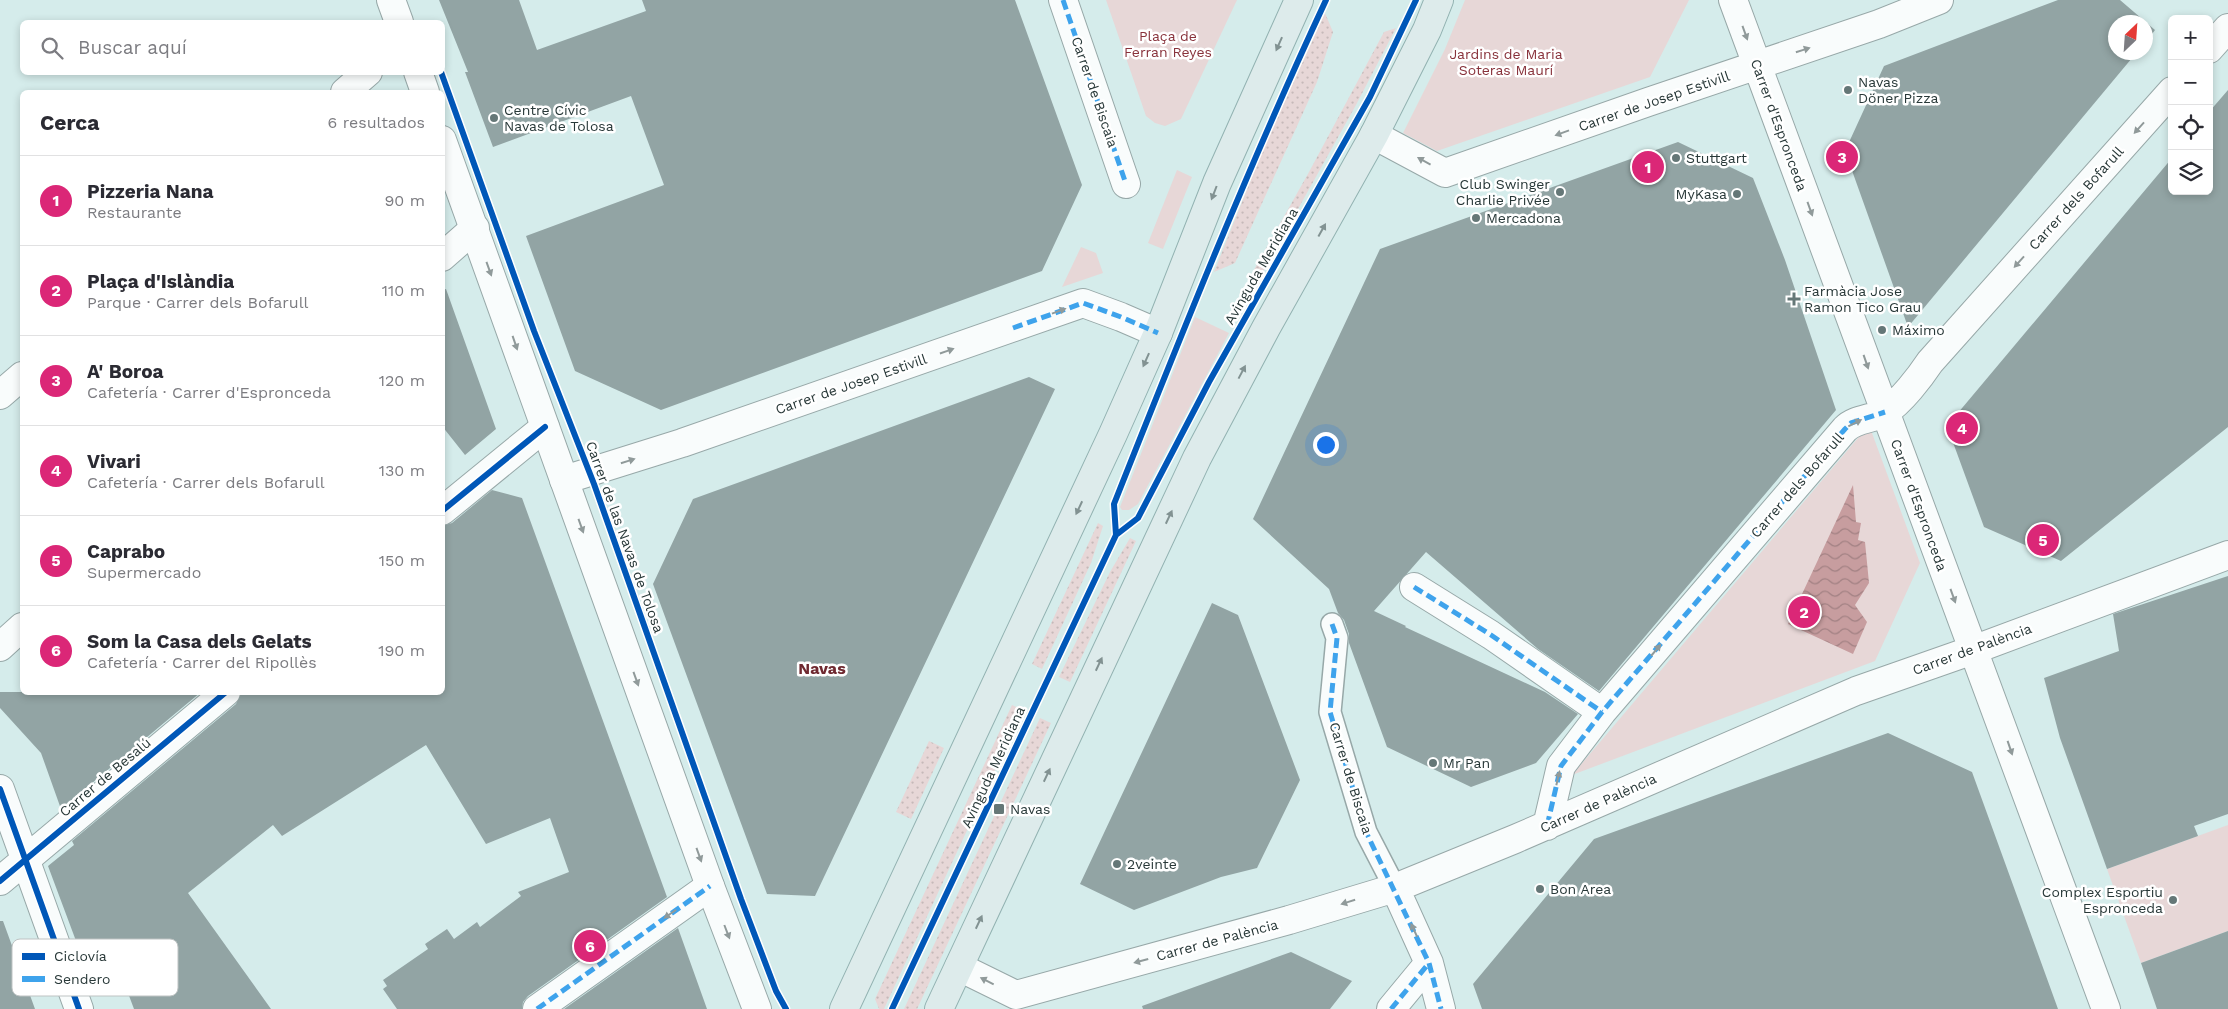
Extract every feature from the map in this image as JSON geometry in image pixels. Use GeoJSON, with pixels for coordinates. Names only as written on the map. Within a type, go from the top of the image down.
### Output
{"type":"FeatureCollection","features":[{"type":"Feature","properties":{"kind":"main road"},"geometry":{"type":"LineString","coordinates":[[844,1009],[1002,675],[1147,328],[1218,183],[1299,0]]}},
{"type":"Feature","properties":{"kind":"main road"},"geometry":{"type":"LineString","coordinates":[[938,1009],[1197,458],[1266,328],[1374,135],[1427,30],[1439,0]]}},
{"type":"Feature","properties":{"kind":"street"},"geometry":{"type":"LineString","coordinates":[[391,0],[398,20]]}},
{"type":"Feature","properties":{"kind":"street","name":"Carrer de Biscaia"},"geometry":{"type":"LineString","coordinates":[[1063,0],[1126,184]]}},
{"type":"Feature","properties":{"kind":"street","name":"Carrer d'Espronceda"},"geometry":{"type":"LineString","coordinates":[[1733,0],[2106,1009]]}},
{"type":"Feature","properties":{"kind":"street","name":"Carrer de Josep Estivill"},"geometry":{"type":"LineString","coordinates":[[1374,135],[1445,173],[1879,24],[1939,0]]}},
{"type":"Feature","properties":{"kind":"street"},"geometry":{"type":"LineString","coordinates":[[2213,45],[2228,28]]}},
{"type":"Feature","properties":{"kind":"street"},"geometry":{"type":"LineString","coordinates":[[347,90],[365,75]]}},
{"type":"Feature","properties":{"kind":"street"},"geometry":{"type":"LineString","coordinates":[[419,75],[424,90]]}},
{"type":"Feature","properties":{"kind":"street","name":"Carrer dels Bofarull"},"geometry":{"type":"LineString","coordinates":[[1547,826],[1561,766],[1602,712],[1845,429],[1851,423],[1885,412],[1917,382],[1930,362],[2168,95]]}},
{"type":"Feature","properties":{"kind":"street"},"geometry":{"type":"LineString","coordinates":[[445,148],[710,886],[757,1009]]}},
{"type":"Feature","properties":{"kind":"street"},"geometry":{"type":"LineString","coordinates":[[445,254],[475,228]]}},
{"type":"Feature","properties":{"kind":"street","name":"Carrer de Josep Estivill"},"geometry":{"type":"LineString","coordinates":[[564,480],[682,443],[1083,303],[1147,328]]}},
{"type":"Feature","properties":{"kind":"street"},"geometry":{"type":"LineString","coordinates":[[0,395],[20,378]]}},
{"type":"Feature","properties":{"kind":"street"},"geometry":{"type":"LineString","coordinates":[[445,509],[545,426]]}},
{"type":"Feature","properties":{"kind":"street","name":"Carrer de Palència"},"geometry":{"type":"LineString","coordinates":[[959,967],[1016,995],[1289,920],[1395,888],[1547,826],[1856,691],[1973,650],[2228,555]]}},
{"type":"Feature","properties":{"kind":"street"},"geometry":{"type":"LineString","coordinates":[[1414,587],[1491,635],[1602,712]]}},
{"type":"Feature","properties":{"kind":"street","name":"Carrer de Biscaia"},"geometry":{"type":"LineString","coordinates":[[1332,624],[1338,638],[1330,712],[1366,832],[1395,888],[1429,963],[1442,1009]]}},
{"type":"Feature","properties":{"kind":"street"},"geometry":{"type":"LineString","coordinates":[[0,647],[20,629]]}},
{"type":"Feature","properties":{"kind":"street","name":"Carrer de Besalú"},"geometry":{"type":"LineString","coordinates":[[0,881],[222,695]]}},
{"type":"Feature","properties":{"kind":"street"},"geometry":{"type":"LineString","coordinates":[[0,789],[54,939]]}},
{"type":"Feature","properties":{"kind":"street"},"geometry":{"type":"LineString","coordinates":[[537,1009],[710,886]]}},
{"type":"Feature","properties":{"kind":"street"},"geometry":{"type":"LineString","coordinates":[[1391,1009],[1429,963]]}},
{"type":"Feature","properties":{"kind":"street"},"geometry":{"type":"LineString","coordinates":[[74,996],[79,1009]]}},
{"type":"Feature","properties":{"kind":"green space","name":"Plaça de Ferran Reyes"},"geometry":{"type":"Polygon","coordinates":[[[1106,0],[1237,0],[1181,119],[1165,126],[1155,123],[1146,116],[1106,0]]]}},
{"type":"Feature","properties":{"kind":"green space","name":"Jardins de Maria Soteras Maurí"},"geometry":{"type":"Polygon","coordinates":[[[1465,0],[1689,0],[1650,77],[1437,151],[1403,133],[1445,49],[1465,0]]]}},
{"type":"Feature","properties":{"kind":"green space"},"geometry":{"type":"Polygon","coordinates":[[[1325,13],[1333,32],[1317,82],[1235,263],[1214,272],[1266,142],[1325,13]]]}},
{"type":"Feature","properties":{"kind":"green space"},"geometry":{"type":"Polygon","coordinates":[[[1396,28],[1356,105],[1254,288],[1250,277],[1384,32],[1396,28]]]}},
{"type":"Feature","properties":{"kind":"green space"},"geometry":{"type":"Polygon","coordinates":[[[1177,170],[1192,177],[1163,249],[1148,243],[1177,170]]]}},
{"type":"Feature","properties":{"kind":"green space"},"geometry":{"type":"Polygon","coordinates":[[[1081,247],[1096,253],[1103,273],[1062,287],[1081,247]]]}},
{"type":"Feature","properties":{"kind":"green space"},"geometry":{"type":"Polygon","coordinates":[[[1195,317],[1229,333],[1138,504],[1129,510],[1122,510],[1120,507],[1195,317]]]}},
{"type":"Feature","properties":{"kind":"green space"},"geometry":{"type":"Polygon","coordinates":[[[1869,425],[1920,563],[1875,661],[1572,775],[1869,425]]]}},
{"type":"Feature","properties":{"kind":"green space"},"geometry":{"type":"Polygon","coordinates":[[[1098,523],[1103,526],[1091,563],[1042,669],[1032,664],[1098,523]]]}},
{"type":"Feature","properties":{"kind":"green space"},"geometry":{"type":"Polygon","coordinates":[[[1130,538],[1136,541],[1070,682],[1059,677],[1110,572],[1130,538]]]}},
{"type":"Feature","properties":{"kind":"green space"},"geometry":{"type":"Polygon","coordinates":[[[1012,705],[1023,710],[884,1009],[879,1009],[875,999],[1012,705]]]}},
{"type":"Feature","properties":{"kind":"green space"},"geometry":{"type":"Polygon","coordinates":[[[1040,718],[1051,723],[917,1009],[904,1009],[1040,718]]]}},
{"type":"Feature","properties":{"kind":"green space"},"geometry":{"type":"Polygon","coordinates":[[[929,741],[944,748],[911,819],[896,812],[929,741]]]}},
{"type":"Feature","properties":{"kind":"green space","name":"Complex Esportiu Espronceda"},"geometry":{"type":"Polygon","coordinates":[[[2228,825],[2228,931],[2141,963],[2107,869],[2228,825]]]}},
{"type":"Feature","properties":{"kind":"water"},"geometry":{"type":"Polygon","coordinates":[[[1853,485],[1856,522],[1861,523],[1858,540],[1865,542],[1869,583],[1855,605],[1867,622],[1853,654],[1788,624],[1853,485]]]}},
{"type":"Feature","properties":{"kind":"building"},"geometry":{"type":"Polygon","coordinates":[[[439,0],[519,0],[537,50],[646,11],[642,0],[1015,0],[1082,185],[1042,271],[661,410],[575,371],[526,236],[664,185],[631,96],[493,147],[465,72],[468,72],[439,0]]]}},
{"type":"Feature","properties":{"kind":"building"},"geometry":{"type":"Polygon","coordinates":[[[2058,0],[2120,0],[2138,15],[2108,15],[2108,60],[2130,60],[1908,327],[1845,151],[1884,66],[2058,0]]]}},
{"type":"Feature","properties":{"kind":"building"},"geometry":{"type":"Polygon","coordinates":[[[2228,90],[2228,427],[2061,561],[1984,527],[1947,426],[2168,163],[2168,195],[2213,195],[2213,107],[2228,90]]]}},
{"type":"Feature","properties":{"kind":"building"},"geometry":{"type":"Polygon","coordinates":[[[1678,142],[1753,178],[1785,260],[1836,410],[1599,691],[1538,649],[1426,552],[1374,611],[1545,692],[1578,714],[1536,763],[1471,787],[1387,747],[1349,643],[1349,634],[1344,620],[1338,613],[1329,589],[1253,519],[1380,249],[1678,142]]]}},
{"type":"Feature","properties":{"kind":"building"},"geometry":{"type":"Polygon","coordinates":[[[445,289],[496,429],[465,455],[445,430],[445,289]]]}},
{"type":"Feature","properties":{"kind":"building"},"geometry":{"type":"Polygon","coordinates":[[[1029,377],[1055,389],[815,896],[767,894],[653,584],[693,499],[1029,377]]]}},
{"type":"Feature","properties":{"kind":"building"},"geometry":{"type":"Polygon","coordinates":[[[492,490],[522,498],[667,897],[528,996],[523,1002],[522,1009],[397,1009],[383,989],[387,986],[383,980],[428,949],[425,944],[447,929],[454,939],[477,922],[480,927],[521,896],[518,892],[569,872],[550,818],[486,844],[426,745],[282,836],[273,825],[188,893],[271,1009],[134,1009],[129,996],[178,996],[178,939],[75,939],[48,866],[74,845],[72,841],[236,704],[240,695],[445,695],[445,525],[452,523],[492,490]]]}},
{"type":"Feature","properties":{"kind":"building"},"geometry":{"type":"Polygon","coordinates":[[[2228,576],[2228,814],[2194,826],[2198,836],[2107,869],[2060,738],[2044,678],[2119,651],[2113,614],[2228,576]]]}},
{"type":"Feature","properties":{"kind":"building"},"geometry":{"type":"Polygon","coordinates":[[[1212,603],[1238,615],[1300,780],[1257,868],[1221,877],[1134,910],[1080,884],[1212,603]]]}},
{"type":"Feature","properties":{"kind":"building"},"geometry":{"type":"Polygon","coordinates":[[[0,692],[20,692],[20,695],[197,695],[61,809],[41,753],[0,708],[0,692]]]}},
{"type":"Feature","properties":{"kind":"building"},"geometry":{"type":"Polygon","coordinates":[[[1888,733],[1972,772],[2058,1009],[1482,1009],[1473,984],[1594,839],[1888,733]]]}},
{"type":"Feature","properties":{"kind":"building"},"geometry":{"type":"Polygon","coordinates":[[[0,921],[3,921],[12,946],[12,996],[30,996],[35,1009],[0,1009],[0,921]]]}},
{"type":"Feature","properties":{"kind":"building"},"geometry":{"type":"Polygon","coordinates":[[[678,928],[707,1009],[564,1009],[678,928]]]}},
{"type":"Feature","properties":{"kind":"building"},"geometry":{"type":"Polygon","coordinates":[[[2228,931],[2228,1009],[2157,1009],[2141,963],[2228,931]]]}},
{"type":"Feature","properties":{"kind":"building"},"geometry":{"type":"Polygon","coordinates":[[[1291,952],[1352,981],[1330,1009],[1143,1009],[1142,1006],[1291,952]]]}},
{"type":"Feature","properties":{"kind":"marked path"},"geometry":{"type":"LineString","coordinates":[[1063,0],[1126,184]]}},
{"type":"Feature","properties":{"kind":"marked path"},"geometry":{"type":"LineString","coordinates":[[1013,328],[1083,303],[1158,333]]}},
{"type":"Feature","properties":{"kind":"marked path"},"geometry":{"type":"LineString","coordinates":[[1547,826],[1561,766],[1602,712],[1845,429],[1851,423],[1885,412]]}},
{"type":"Feature","properties":{"kind":"marked path"},"geometry":{"type":"LineString","coordinates":[[1414,587],[1491,635],[1602,712]]}},
{"type":"Feature","properties":{"kind":"marked path"},"geometry":{"type":"LineString","coordinates":[[1332,624],[1337,638],[1330,712],[1366,832],[1429,963],[1441,1009]]}},
{"type":"Feature","properties":{"kind":"marked path"},"geometry":{"type":"LineString","coordinates":[[537,1009],[710,886]]}},
{"type":"Feature","properties":{"kind":"marked path"},"geometry":{"type":"LineString","coordinates":[[1391,1009],[1429,963]]}},
{"type":"Feature","properties":{"kind":"cycle path","name":"Avinguda Meridiana"},"geometry":{"type":"LineString","coordinates":[[892,1009],[1116,535],[1114,504],[1243,187],[1326,0]]}},
{"type":"Feature","properties":{"kind":"cycle path","name":"Avinguda Meridiana"},"geometry":{"type":"LineString","coordinates":[[1116,535],[1138,518],[1209,382],[1370,97],[1416,0]]}},
{"type":"Feature","properties":{"kind":"cycle path","name":"Carrer de las Navas de Tolosa"},"geometry":{"type":"LineString","coordinates":[[442,75],[534,331],[594,484],[741,899],[776,991],[786,1009]]}},
{"type":"Feature","properties":{"kind":"cycle path"},"geometry":{"type":"LineString","coordinates":[[445,509],[545,427]]}},
{"type":"Feature","properties":{"kind":"cycle path"},"geometry":{"type":"LineString","coordinates":[[0,881],[222,695]]}},
{"type":"Feature","properties":{"kind":"cycle path"},"geometry":{"type":"LineString","coordinates":[[0,789],[54,939]]}},
{"type":"Feature","properties":{"kind":"cycle path"},"geometry":{"type":"LineString","coordinates":[[74,996],[79,1009]]}},
{"type":"Feature","properties":{"kind":"place","name":"Navas Döner Pizza"},"geometry":{"type":"Point","coordinates":[1848,90]}},
{"type":"Feature","properties":{"kind":"place","name":"Centre Cívic Navas de Tolosa"},"geometry":{"type":"Point","coordinates":[494,118]}},
{"type":"Feature","properties":{"kind":"place","name":"A' Boroa"},"geometry":{"type":"Point","coordinates":[1842,157]}},
{"type":"Feature","properties":{"kind":"place","name":"Stuttgart"},"geometry":{"type":"Point","coordinates":[1676,158]}},
{"type":"Feature","properties":{"kind":"place","name":"Pizzeria Nana"},"geometry":{"type":"Point","coordinates":[1648,167]}},
{"type":"Feature","properties":{"kind":"place","name":"Club Swinger Charlie Privée"},"geometry":{"type":"Point","coordinates":[1560,192]}},
{"type":"Feature","properties":{"kind":"place","name":"MyKasa"},"geometry":{"type":"Point","coordinates":[1737,194]}},
{"type":"Feature","properties":{"kind":"place","name":"Mercadona"},"geometry":{"type":"Point","coordinates":[1476,218]}},
{"type":"Feature","properties":{"kind":"place","name":"Farmàcia Jose Ramon Tico Grau"},"geometry":{"type":"Point","coordinates":[1794,299]}},
{"type":"Feature","properties":{"kind":"place","name":"Máximo"},"geometry":{"type":"Point","coordinates":[1882,330]}},
{"type":"Feature","properties":{"kind":"place","name":"Vivari"},"geometry":{"type":"Point","coordinates":[1962,428]}},
{"type":"Feature","properties":{"kind":"place","name":"Caprabo"},"geometry":{"type":"Point","coordinates":[2043,540]}},
{"type":"Feature","properties":{"kind":"place","name":"Plaça d'Islàndia"},"geometry":{"type":"Point","coordinates":[1804,612]}},
{"type":"Feature","properties":{"kind":"place","name":"Mr Pan"},"geometry":{"type":"Point","coordinates":[1433,763]}},
{"type":"Feature","properties":{"kind":"place","name":"Navas"},"geometry":{"type":"Point","coordinates":[999,809]}},
{"type":"Feature","properties":{"kind":"place","name":"2veinte"},"geometry":{"type":"Point","coordinates":[1117,864]}},
{"type":"Feature","properties":{"kind":"place","name":"Bon Area"},"geometry":{"type":"Point","coordinates":[1540,889]}},
{"type":"Feature","properties":{"kind":"place","name":"Complex Esportiu Espronceda"},"geometry":{"type":"Point","coordinates":[2173,900]}},
{"type":"Feature","properties":{"kind":"place","name":"Som la Casa dels Gelats"},"geometry":{"type":"Point","coordinates":[590,946]}},
{"type":"Feature","properties":{"kind":"district","name":"Navas"},"geometry":{"type":"Point","coordinates":[822,668]}}]}
